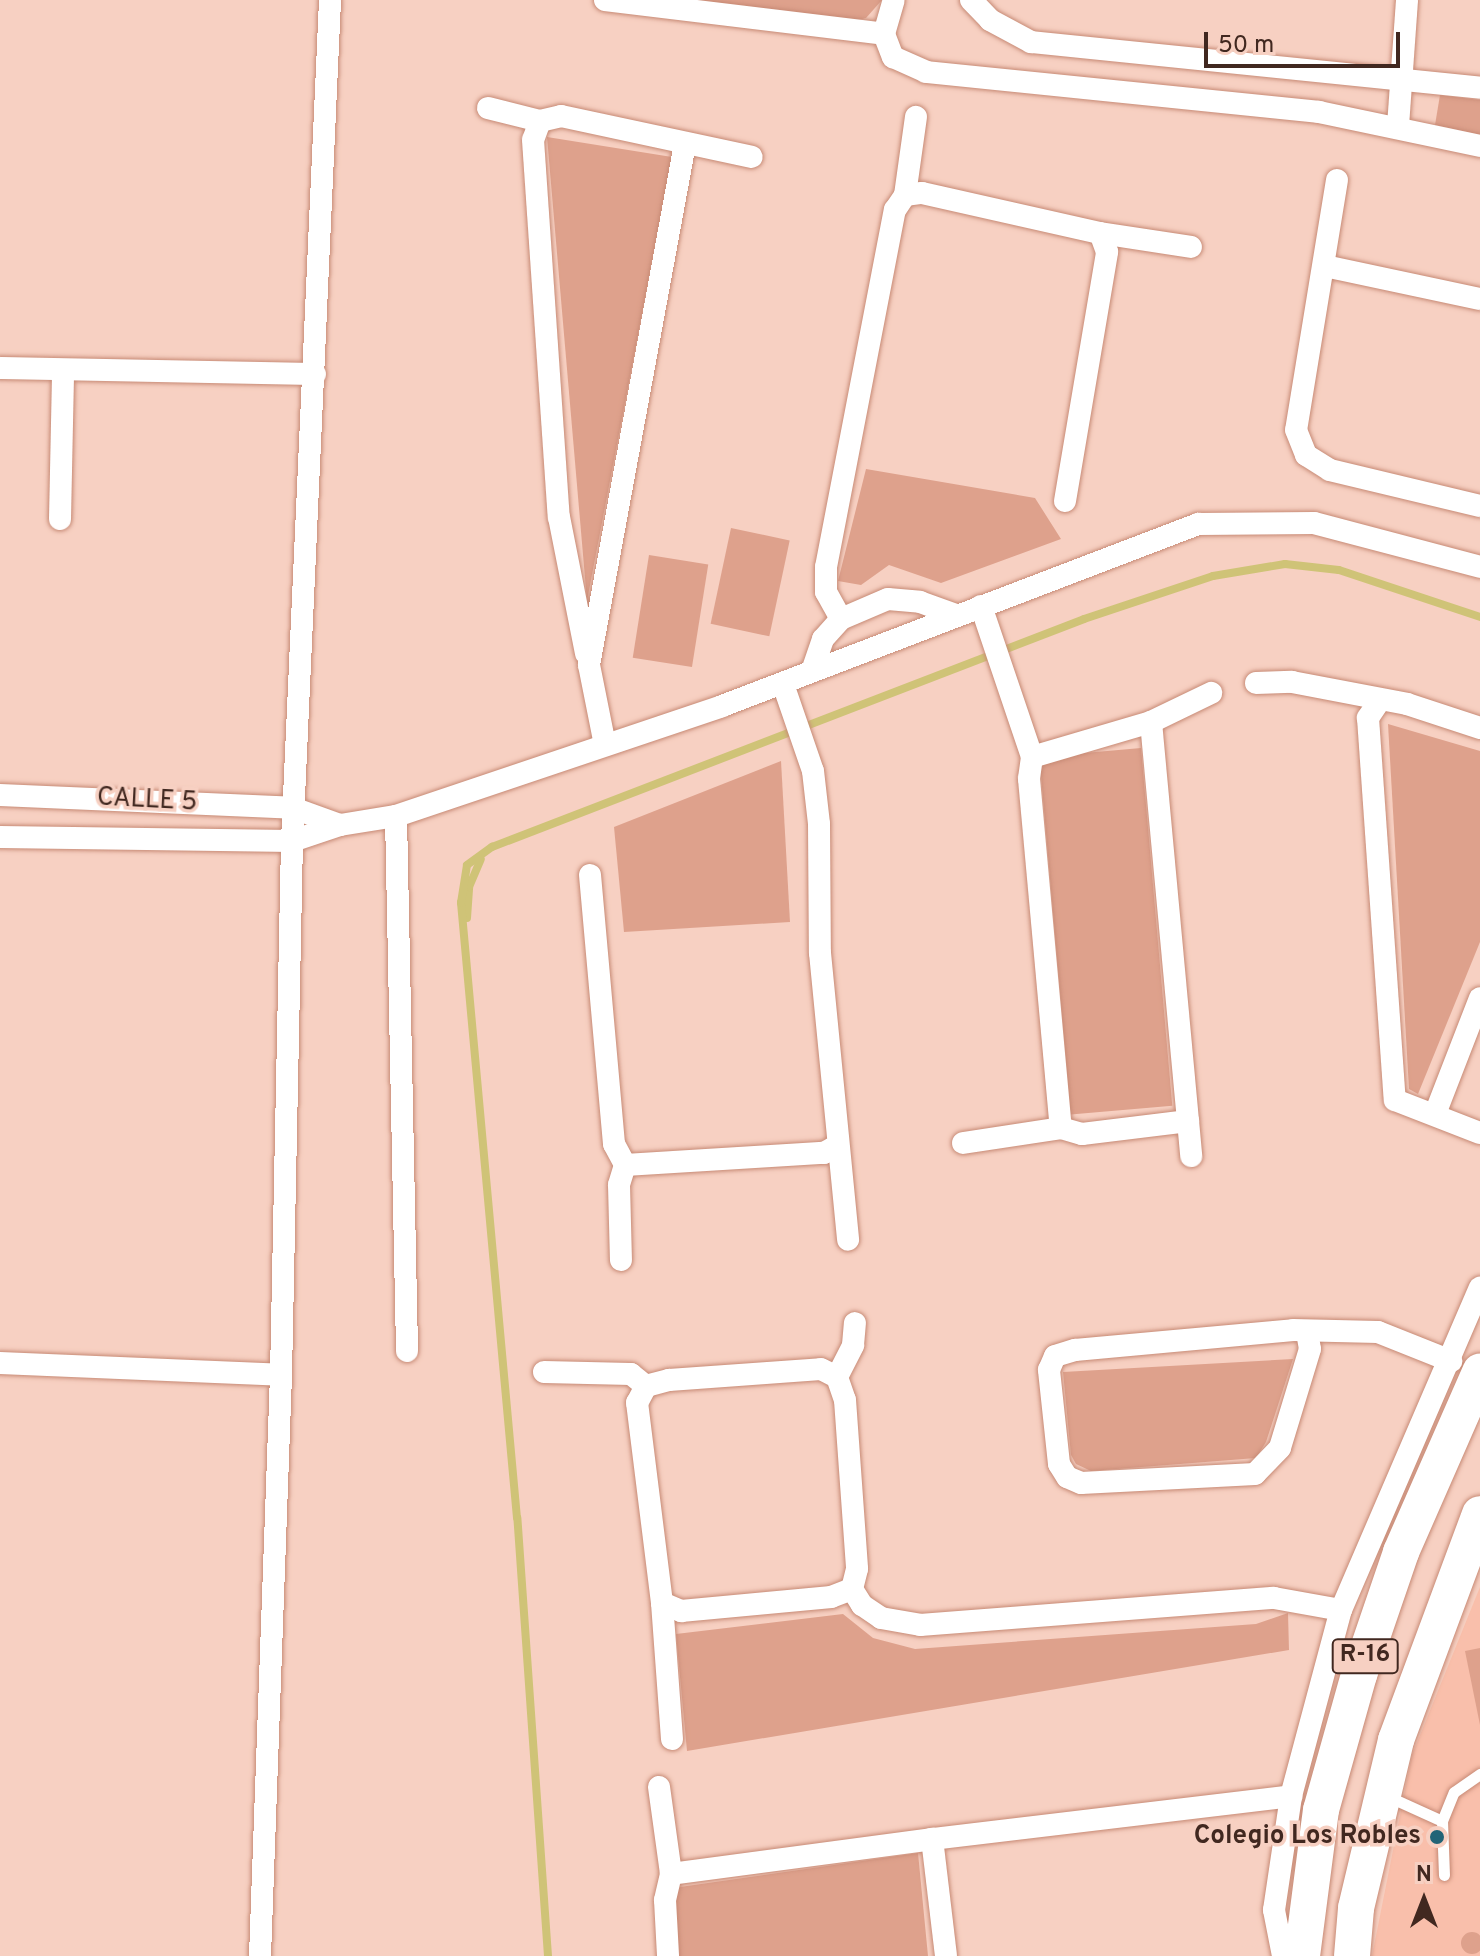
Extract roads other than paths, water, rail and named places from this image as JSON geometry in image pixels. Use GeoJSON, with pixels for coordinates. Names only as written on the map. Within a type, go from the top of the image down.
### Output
{"type":"FeatureCollection","features":[{"type":"Feature","properties":{"kind":"main road","name":"R-16"},"geometry":{"type":"LineString","coordinates":[[1302,1956],[1321,1810],[1359,1675],[1465,1367]]}},
{"type":"Feature","properties":{"kind":"main road","name":"R-16"},"geometry":{"type":"LineString","coordinates":[[1352,1956],[1356,1908],[1396,1740],[1480,1514]]}},
{"type":"Feature","properties":{"kind":"street"},"geometry":{"type":"LineString","coordinates":[[260,1956],[281,1375],[293,808],[330,0]]}},
{"type":"Feature","properties":{"kind":"street"},"geometry":{"type":"LineString","coordinates":[[605,0],[884,34]]}},
{"type":"Feature","properties":{"kind":"street"},"geometry":{"type":"LineString","coordinates":[[894,0],[884,34],[893,57],[926,72],[1319,112],[1398,126],[1480,146]]}},
{"type":"Feature","properties":{"kind":"street"},"geometry":{"type":"LineString","coordinates":[[971,0],[990,20],[1031,42],[1480,88]]}},
{"type":"Feature","properties":{"kind":"street"},"geometry":{"type":"LineString","coordinates":[[1398,126],[1407,0]]}},
{"type":"Feature","properties":{"kind":"street"},"geometry":{"type":"LineString","coordinates":[[488,108],[540,121],[561,116],[752,157]]}},
{"type":"Feature","properties":{"kind":"street"},"geometry":{"type":"LineString","coordinates":[[841,619],[826,592],[826,567],[895,210],[905,195],[916,117]]}},
{"type":"Feature","properties":{"kind":"street"},"geometry":{"type":"LineString","coordinates":[[540,121],[533,140],[559,517],[605,745]]}},
{"type":"Feature","properties":{"kind":"street"},"geometry":{"type":"LineString","coordinates":[[589,665],[685,144]]}},
{"type":"Feature","properties":{"kind":"street"},"geometry":{"type":"LineString","coordinates":[[1337,180],[1296,430],[1306,455],[1330,470],[1480,506]]}},
{"type":"Feature","properties":{"kind":"street"},"geometry":{"type":"LineString","coordinates":[[905,195],[937,196],[1100,233],[1191,247]]}},
{"type":"Feature","properties":{"kind":"street"},"geometry":{"type":"LineString","coordinates":[[1065,501],[1107,252],[1100,233]]}},
{"type":"Feature","properties":{"kind":"street"},"geometry":{"type":"LineString","coordinates":[[1325,266],[1480,299]]}},
{"type":"Feature","properties":{"kind":"street"},"geometry":{"type":"LineString","coordinates":[[0,368],[315,374]]}},
{"type":"Feature","properties":{"kind":"street"},"geometry":{"type":"LineString","coordinates":[[60,519],[63,370]]}},
{"type":"Feature","properties":{"kind":"street","name":"CALLE 5"},"geometry":{"type":"LineString","coordinates":[[0,837],[292,841],[340,825],[396,816],[783,684],[955,615],[1198,524],[1314,523],[1480,567]]}},
{"type":"Feature","properties":{"kind":"street"},"geometry":{"type":"LineString","coordinates":[[812,671],[823,639],[841,619],[888,599],[920,602],[955,615]]}},
{"type":"Feature","properties":{"kind":"street"},"geometry":{"type":"LineString","coordinates":[[981,606],[1032,757],[1030,794],[1061,1128]]}},
{"type":"Feature","properties":{"kind":"street"},"geometry":{"type":"LineString","coordinates":[[1256,683],[1292,682],[1380,700],[1480,728]]}},
{"type":"Feature","properties":{"kind":"street"},"geometry":{"type":"LineString","coordinates":[[783,684],[804,745],[819,824],[820,953],[841,1130],[838,1145],[848,1240]]}},
{"type":"Feature","properties":{"kind":"street"},"geometry":{"type":"LineString","coordinates":[[1032,757],[1151,722],[1211,693]]}},
{"type":"Feature","properties":{"kind":"street"},"geometry":{"type":"LineString","coordinates":[[1380,700],[1368,718],[1395,1100],[1480,1133]]}},
{"type":"Feature","properties":{"kind":"street"},"geometry":{"type":"LineString","coordinates":[[1151,722],[1191,1156]]}},
{"type":"Feature","properties":{"kind":"street","name":"CALLE 5"},"geometry":{"type":"LineString","coordinates":[[0,795],[293,808],[340,825]]}},
{"type":"Feature","properties":{"kind":"street"},"geometry":{"type":"LineString","coordinates":[[396,816],[407,1351]]}},
{"type":"Feature","properties":{"kind":"street"},"geometry":{"type":"LineString","coordinates":[[590,875],[614,1144],[625,1165],[619,1185],[621,1260]]}},
{"type":"Feature","properties":{"kind":"street"},"geometry":{"type":"LineString","coordinates":[[1435,1114],[1480,998]]}},
{"type":"Feature","properties":{"kind":"street"},"geometry":{"type":"LineString","coordinates":[[963,1143],[1061,1128],[1082,1134],[1188,1121]]}},
{"type":"Feature","properties":{"kind":"street"},"geometry":{"type":"LineString","coordinates":[[625,1165],[824,1153],[838,1145]]}},
{"type":"Feature","properties":{"kind":"street"},"geometry":{"type":"LineString","coordinates":[[1283,1956],[1274,1910],[1291,1796],[1341,1610],[1465,1367],[1480,1288]]}},
{"type":"Feature","properties":{"kind":"street"},"geometry":{"type":"LineString","coordinates":[[837,1377],[853,1345],[855,1323]]}},
{"type":"Feature","properties":{"kind":"street"},"geometry":{"type":"LineString","coordinates":[[1307,1332],[1310,1349],[1280,1448],[1255,1474],[1081,1483],[1067,1477],[1059,1464],[1049,1370],[1055,1356],[1075,1350],[1307,1332],[1378,1332],[1465,1367]]}},
{"type":"Feature","properties":{"kind":"street"},"geometry":{"type":"LineString","coordinates":[[0,1363],[281,1375]]}},
{"type":"Feature","properties":{"kind":"street"},"geometry":{"type":"LineString","coordinates":[[544,1372],[631,1374],[646,1386],[821,1369],[837,1377],[845,1400],[855,1538],[857,1569],[852,1589],[862,1605],[881,1618],[920,1625],[1274,1598],[1341,1610]]}},
{"type":"Feature","properties":{"kind":"street"},"geometry":{"type":"LineString","coordinates":[[646,1386],[637,1403],[662,1603],[672,1739]]}},
{"type":"Feature","properties":{"kind":"street"},"geometry":{"type":"LineString","coordinates":[[662,1603],[681,1611],[831,1597],[852,1589]]}},
{"type":"Feature","properties":{"kind":"street"},"geometry":{"type":"LineString","coordinates":[[659,1787],[671,1874],[665,1900],[668,1956]]}},
{"type":"Feature","properties":{"kind":"street"},"geometry":{"type":"LineString","coordinates":[[671,1874],[1291,1796]]}},
{"type":"Feature","properties":{"kind":"street"},"geometry":{"type":"LineString","coordinates":[[932,1839],[946,1956]]}},
{"type":"Feature","properties":{"kind":"lane"},"geometry":{"type":"LineString","coordinates":[[1444,1875],[1442,1821],[1454,1792],[1480,1774]]}},
{"type":"Feature","properties":{"kind":"lane"},"geometry":{"type":"LineString","coordinates":[[1383,1794],[1442,1821]]}},
{"type":"Feature","properties":{"kind":"waterway"},"geometry":{"type":"LineString","coordinates":[[548,1956],[517,1518],[461,903],[467,865],[492,847],[1084,619],[1213,576],[1285,564],[1339,570],[1480,617]]}},
{"type":"Feature","properties":{"kind":"waterway"},"geometry":{"type":"LineString","coordinates":[[467,918],[469,887],[481,859]]}},
{"type":"Feature","properties":{"kind":"place","name":"Colegio Los Robles"},"geometry":{"type":"Point","coordinates":[1437,1837]}}]}
